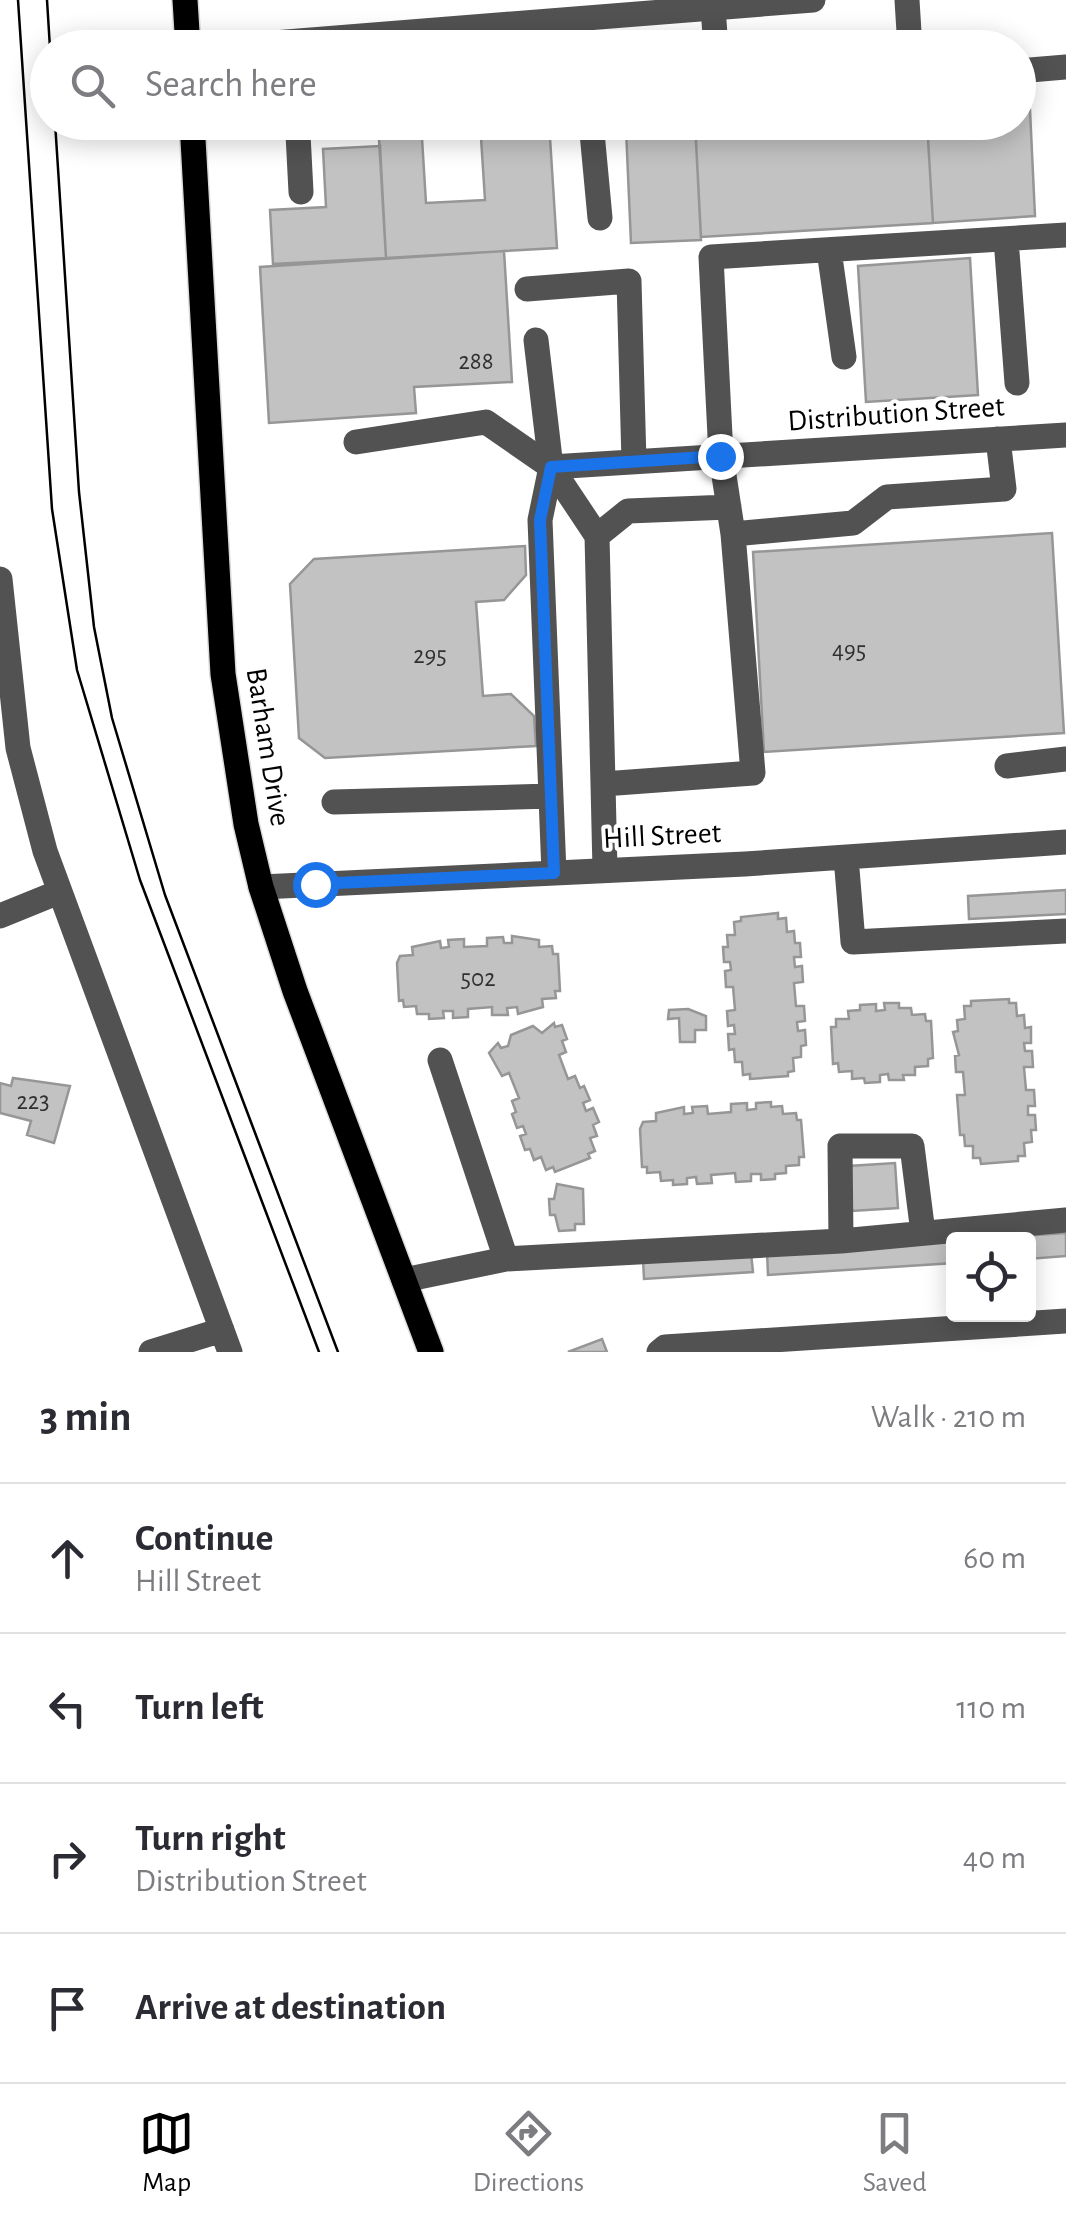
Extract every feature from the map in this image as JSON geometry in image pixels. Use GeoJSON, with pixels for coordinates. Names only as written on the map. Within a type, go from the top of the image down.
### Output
{"type":"FeatureCollection","features":[{"type":"Feature","properties":{"kind":"main road"},"geometry":{"type":"LineString","coordinates":[[185,0],[187,30]]}},
{"type":"Feature","properties":{"kind":"main road","name":"Barham Drive"},"geometry":{"type":"LineString","coordinates":[[193,140],[224,674],[261,887],[431,1352]]}},
{"type":"Feature","properties":{"kind":"street"},"geometry":{"type":"LineString","coordinates":[[907,0],[909,30]]}},
{"type":"Feature","properties":{"kind":"street"},"geometry":{"type":"LineString","coordinates":[[413,30],[537,11],[581,19],[797,1]]}},
{"type":"Feature","properties":{"kind":"street"},"geometry":{"type":"LineString","coordinates":[[713,8],[715,30]]}},
{"type":"Feature","properties":{"kind":"street"},"geometry":{"type":"LineString","coordinates":[[581,19],[582,30]]}},
{"type":"Feature","properties":{"kind":"street"},"geometry":{"type":"LineString","coordinates":[[1036,70],[1066,67]]}},
{"type":"Feature","properties":{"kind":"street"},"geometry":{"type":"LineString","coordinates":[[298,140],[301,192]]}},
{"type":"Feature","properties":{"kind":"street"},"geometry":{"type":"LineString","coordinates":[[593,140],[600,218]]}},
{"type":"Feature","properties":{"kind":"street"},"geometry":{"type":"LineString","coordinates":[[603,784],[753,772],[733,534],[720,456],[711,257],[1066,235]]}},
{"type":"Feature","properties":{"kind":"street"},"geometry":{"type":"LineString","coordinates":[[1006,239],[1017,383]]}},
{"type":"Feature","properties":{"kind":"street"},"geometry":{"type":"LineString","coordinates":[[829,250],[844,357]]}},
{"type":"Feature","properties":{"kind":"street"},"geometry":{"type":"LineString","coordinates":[[528,288],[629,282],[634,462]]}},
{"type":"Feature","properties":{"kind":"street"},"geometry":{"type":"LineString","coordinates":[[536,340],[551,467],[540,520],[554,873]]}},
{"type":"Feature","properties":{"kind":"street"},"geometry":{"type":"LineString","coordinates":[[356,442],[486,422],[551,467],[597,536],[606,870]]}},
{"type":"Feature","properties":{"kind":"street","name":"Distribution Street"},"geometry":{"type":"LineString","coordinates":[[551,467],[1066,435]]}},
{"type":"Feature","properties":{"kind":"street"},"geometry":{"type":"LineString","coordinates":[[733,534],[853,523],[887,497],[1004,489],[998,439]]}},
{"type":"Feature","properties":{"kind":"street"},"geometry":{"type":"LineString","coordinates":[[597,536],[628,511],[728,507]]}},
{"type":"Feature","properties":{"kind":"street"},"geometry":{"type":"LineString","coordinates":[[0,580],[18,748],[59,892],[226,1341],[151,1352]]}},
{"type":"Feature","properties":{"kind":"street"},"geometry":{"type":"LineString","coordinates":[[1007,766],[1066,759]]}},
{"type":"Feature","properties":{"kind":"street"},"geometry":{"type":"LineString","coordinates":[[334,802],[551,796]]}},
{"type":"Feature","properties":{"kind":"street","name":"Hill Street"},"geometry":{"type":"LineString","coordinates":[[261,887],[1066,842]]}},
{"type":"Feature","properties":{"kind":"street"},"geometry":{"type":"LineString","coordinates":[[846,857],[853,942],[1066,930]]}},
{"type":"Feature","properties":{"kind":"street"},"geometry":{"type":"LineString","coordinates":[[0,916],[59,892]]}},
{"type":"Feature","properties":{"kind":"street"},"geometry":{"type":"LineString","coordinates":[[440,1060],[506,1259]]}},
{"type":"Feature","properties":{"kind":"street"},"geometry":{"type":"LineString","coordinates":[[841,1241],[840,1146],[912,1146],[923,1233]]}},
{"type":"Feature","properties":{"kind":"street"},"geometry":{"type":"LineString","coordinates":[[404,1280],[506,1259],[841,1241],[1066,1220]]}},
{"type":"Feature","properties":{"kind":"street"},"geometry":{"type":"LineString","coordinates":[[659,1352],[665,1346],[1066,1321]]}},
{"type":"Feature","properties":{"kind":"building"},"geometry":{"type":"Polygon","coordinates":[[[379,140],[422,140],[426,203],[485,200],[481,140],[550,140],[557,248],[386,258],[379,140]]]}},
{"type":"Feature","properties":{"kind":"building"},"geometry":{"type":"Polygon","coordinates":[[[626,140],[696,140],[701,240],[631,243],[626,140]]]}},
{"type":"Feature","properties":{"kind":"building"},"geometry":{"type":"Polygon","coordinates":[[[696,140],[928,140],[933,223],[701,237],[696,140]]]}},
{"type":"Feature","properties":{"kind":"building"},"geometry":{"type":"Polygon","coordinates":[[[928,140],[1031,140],[1035,216],[933,223],[928,140]]]}},
{"type":"Feature","properties":{"kind":"building"},"geometry":{"type":"Polygon","coordinates":[[[380,146],[386,258],[273,264],[270,210],[326,207],[323,149],[380,146]]]}},
{"type":"Feature","properties":{"kind":"building"},"geometry":{"type":"Polygon","coordinates":[[[504,251],[512,382],[414,387],[416,413],[269,423],[260,267],[504,251]]]}},
{"type":"Feature","properties":{"kind":"building"},"geometry":{"type":"Polygon","coordinates":[[[970,258],[978,395],[866,402],[858,266],[970,258]]]}},
{"type":"Feature","properties":{"kind":"building"},"geometry":{"type":"Polygon","coordinates":[[[1052,533],[1064,733],[764,752],[753,552],[1052,533]]]}},
{"type":"Feature","properties":{"kind":"building"},"geometry":{"type":"Polygon","coordinates":[[[525,546],[526,575],[504,600],[476,602],[483,696],[511,694],[534,716],[536,746],[325,758],[299,738],[290,584],[314,559],[525,546]]]}},
{"type":"Feature","properties":{"kind":"building"},"geometry":{"type":"Polygon","coordinates":[[[1066,890],[1066,914],[969,919],[968,896],[1066,890]]]}},
{"type":"Feature","properties":{"kind":"building"},"geometry":{"type":"Polygon","coordinates":[[[778,913],[778,919],[786,918],[787,932],[794,931],[795,943],[800,943],[801,957],[794,957],[795,967],[802,966],[803,982],[794,983],[796,1006],[804,1006],[805,1021],[797,1022],[798,1031],[805,1030],[806,1045],[801,1046],[801,1057],[793,1058],[794,1071],[788,1072],[788,1076],[750,1079],[750,1074],[743,1075],[742,1062],[735,1062],[734,1049],[729,1050],[728,1034],[735,1034],[734,1025],[728,1026],[727,1011],[735,1010],[733,987],[726,987],[725,971],[731,970],[730,962],[724,962],[723,947],[728,947],[727,935],[735,935],[734,922],[741,921],[741,917],[778,913]]]}},
{"type":"Feature","properties":{"kind":"building"},"geometry":{"type":"Polygon","coordinates":[[[512,936],[539,940],[539,947],[552,946],[553,954],[558,954],[560,991],[555,991],[556,998],[542,999],[543,1007],[518,1014],[517,1007],[507,1008],[508,1015],[492,1015],[492,1007],[468,1009],[468,1017],[453,1018],[453,1011],[443,1011],[444,1018],[429,1019],[429,1014],[417,1014],[416,1006],[404,1007],[403,1000],[399,1001],[397,963],[400,956],[413,955],[412,947],[440,941],[441,948],[449,947],[448,940],[464,939],[464,947],[487,946],[487,938],[503,937],[504,943],[512,943],[512,936]]]}},
{"type":"Feature","properties":{"kind":"building"},"geometry":{"type":"Polygon","coordinates":[[[1009,999],[1009,1003],[1016,1003],[1017,1016],[1024,1015],[1025,1028],[1031,1027],[1031,1043],[1024,1043],[1025,1051],[1032,1051],[1033,1067],[1024,1067],[1026,1090],[1034,1090],[1035,1106],[1028,1106],[1028,1115],[1035,1115],[1036,1130],[1031,1130],[1032,1142],[1024,1143],[1025,1156],[1018,1156],[1018,1161],[981,1164],[980,1158],[973,1158],[973,1146],[965,1146],[964,1135],[960,1135],[957,1095],[965,1095],[963,1072],[956,1072],[955,1056],[959,1055],[953,1032],[958,1031],[957,1020],[965,1019],[964,1006],[971,1006],[971,1001],[1009,999]]]}},
{"type":"Feature","properties":{"kind":"building"},"geometry":{"type":"Polygon","coordinates":[[[884,1003],[911,1008],[912,1015],[925,1014],[926,1021],[931,1021],[933,1058],[928,1059],[928,1066],[915,1067],[915,1075],[903,1075],[904,1080],[889,1080],[888,1074],[880,1075],[880,1082],[852,1079],[852,1071],[839,1072],[838,1063],[833,1064],[831,1027],[836,1027],[836,1019],[849,1019],[848,1011],[860,1010],[860,1005],[876,1004],[876,1011],[885,1010],[884,1003]]]}},
{"type":"Feature","properties":{"kind":"building"},"geometry":{"type":"Polygon","coordinates":[[[688,1009],[706,1016],[706,1030],[695,1030],[695,1042],[680,1042],[679,1018],[668,1019],[669,1010],[688,1009]]]}},
{"type":"Feature","properties":{"kind":"building"},"geometry":{"type":"Polygon","coordinates":[[[554,1023],[555,1027],[562,1025],[567,1039],[562,1041],[566,1052],[559,1055],[568,1079],[575,1076],[580,1088],[584,1086],[590,1100],[583,1103],[586,1111],[593,1108],[599,1122],[593,1125],[597,1136],[590,1138],[595,1151],[588,1154],[590,1158],[555,1172],[553,1167],[546,1170],[541,1157],[534,1160],[530,1149],[525,1150],[520,1136],[526,1134],[523,1126],[517,1128],[512,1114],[516,1112],[512,1101],[519,1098],[509,1073],[502,1076],[489,1053],[498,1043],[501,1048],[508,1046],[511,1035],[533,1026],[542,1033],[554,1023]]]}},
{"type":"Feature","properties":{"kind":"building"},"geometry":{"type":"Polygon","coordinates":[[[13,1078],[70,1086],[54,1143],[27,1135],[31,1121],[0,1113],[0,1083],[11,1086],[13,1078]]]}},
{"type":"Feature","properties":{"kind":"building"},"geometry":{"type":"Polygon","coordinates":[[[771,1102],[771,1107],[782,1106],[783,1114],[796,1113],[797,1120],[801,1120],[804,1157],[799,1157],[799,1165],[786,1166],[786,1173],[775,1174],[775,1179],[761,1180],[761,1174],[751,1174],[751,1181],[736,1182],[735,1173],[711,1175],[712,1183],[697,1184],[696,1177],[687,1178],[687,1184],[673,1185],[673,1180],[661,1181],[660,1172],[647,1173],[647,1167],[642,1167],[640,1129],[643,1122],[656,1121],[656,1113],[684,1107],[684,1114],[693,1113],[692,1107],[707,1106],[708,1114],[731,1112],[731,1104],[747,1103],[747,1110],[756,1109],[756,1103],[771,1102]]]}},
{"type":"Feature","properties":{"kind":"building"},"geometry":{"type":"Polygon","coordinates":[[[895,1163],[898,1208],[852,1211],[849,1166],[895,1163]]]}},
{"type":"Feature","properties":{"kind":"building"},"geometry":{"type":"Polygon","coordinates":[[[557,1184],[583,1189],[584,1224],[575,1224],[575,1230],[559,1231],[555,1215],[550,1215],[549,1199],[554,1199],[557,1184]]]}},
{"type":"Feature","properties":{"kind":"building"},"geometry":{"type":"Polygon","coordinates":[[[1066,1233],[1066,1256],[1036,1258],[1036,1235],[1066,1233]]]}},
{"type":"Feature","properties":{"kind":"building"},"geometry":{"type":"Polygon","coordinates":[[[946,1241],[946,1264],[768,1275],[767,1252],[946,1241]]]}},
{"type":"Feature","properties":{"kind":"building"},"geometry":{"type":"Polygon","coordinates":[[[751,1253],[753,1272],[644,1279],[643,1259],[751,1253]]]}},
{"type":"Feature","properties":{"kind":"building"},"geometry":{"type":"Polygon","coordinates":[[[602,1339],[607,1352],[568,1352],[602,1339]]]}},
{"type":"Feature","properties":{"kind":"tram line"},"geometry":{"type":"LineString","coordinates":[[18,0],[52,509],[77,670],[140,880],[319,1352]]}},
{"type":"Feature","properties":{"kind":"tram line"},"geometry":{"type":"LineString","coordinates":[[47,0],[49,30]]}},
{"type":"Feature","properties":{"kind":"tram line"},"geometry":{"type":"LineString","coordinates":[[56,140],[79,492],[94,627],[112,718],[165,895],[338,1352]]}},
{"type":"Feature","properties":{"kind":"route"},"geometry":{"type":"LineString","coordinates":[[315,884],[554,873],[540,520],[551,467],[720,456]]}}]}
